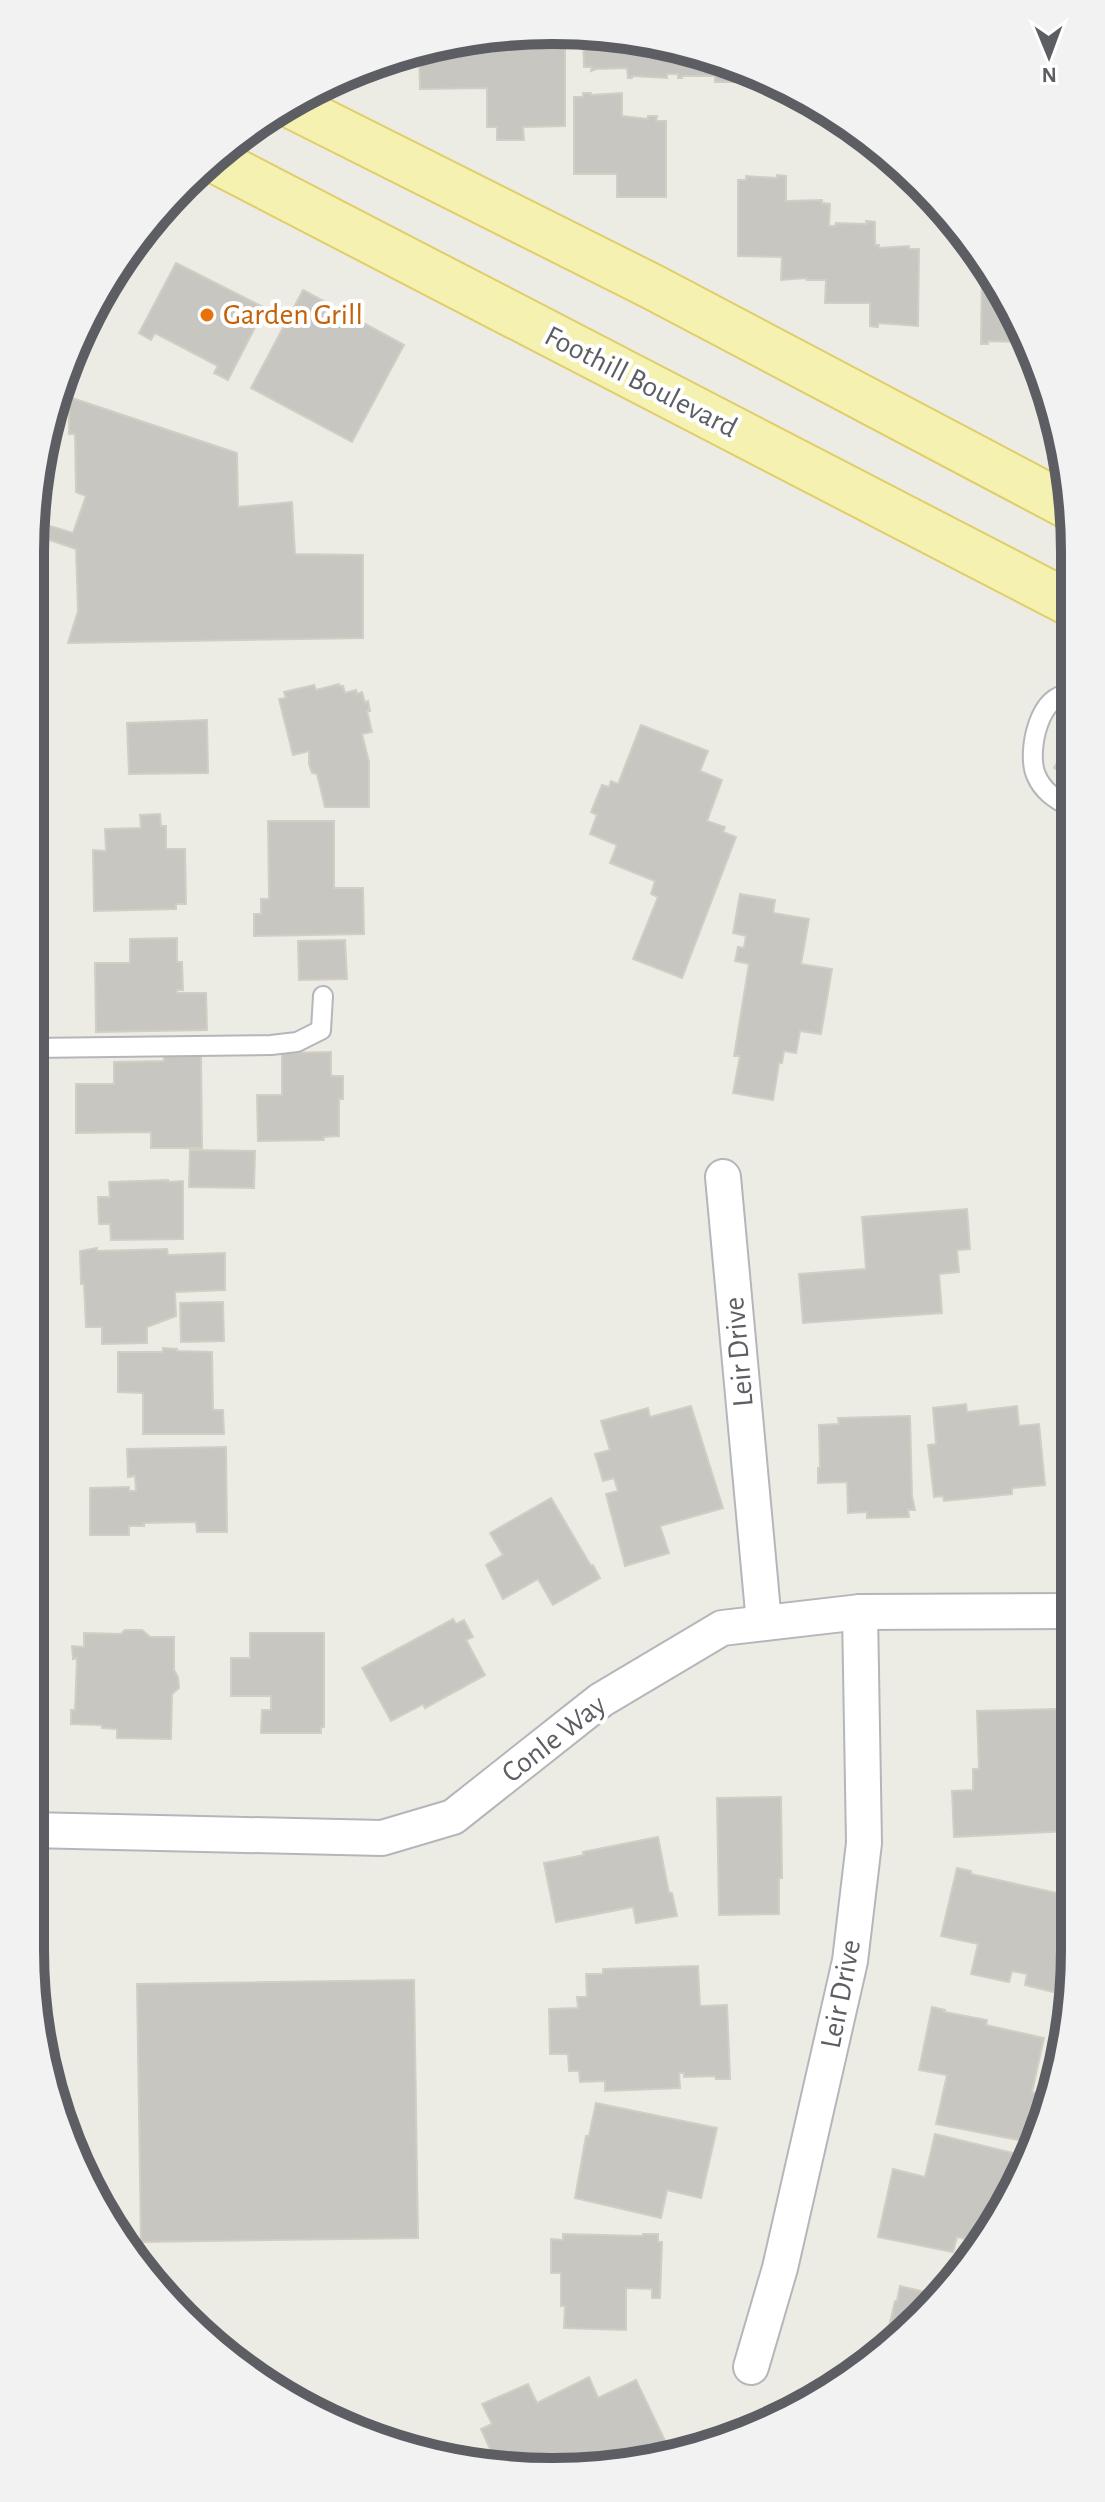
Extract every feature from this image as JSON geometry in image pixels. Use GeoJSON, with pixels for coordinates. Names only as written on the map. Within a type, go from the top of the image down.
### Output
{"type":"FeatureCollection","features":[{"type":"Feature","properties":{"kind":"main road"},"geometry":{"type":"LineString","coordinates":[[303,109],[651,286],[1058,501]]}},
{"type":"Feature","properties":{"kind":"main road","name":"Foothill Boulevard"},"geometry":{"type":"LineString","coordinates":[[223,165],[1061,599]]}},
{"type":"Feature","properties":{"kind":"street","name":"Leir Drive"},"geometry":{"type":"LineString","coordinates":[[723,1177],[764,1623]]}},
{"type":"Feature","properties":{"kind":"street","name":"Conle Way"},"geometry":{"type":"LineString","coordinates":[[44,1830],[382,1838],[453,1817],[601,1700],[722,1628],[860,1612],[1061,1611]]}},
{"type":"Feature","properties":{"kind":"street","name":"Leir Drive"},"geometry":{"type":"LineString","coordinates":[[751,2367],[780,2268],[850,1961],[864,1843],[860,1612]]}},
{"type":"Feature","properties":{"kind":"lane"},"geometry":{"type":"LineString","coordinates":[[1061,695],[1050,701],[1033,742],[1034,772],[1047,793],[1061,802]]}},
{"type":"Feature","properties":{"kind":"lane"},"geometry":{"type":"LineString","coordinates":[[44,1048],[271,1045],[297,1042],[321,1030],[323,996]]}},
{"type":"Feature","properties":{"kind":"building"},"geometry":{"type":"Polygon","coordinates":[[[565,44],[565,126],[523,127],[524,140],[497,140],[497,127],[487,127],[487,88],[420,89],[421,61],[486,48],[565,44]]]}},
{"type":"Feature","properties":{"kind":"building"},"geometry":{"type":"Polygon","coordinates":[[[583,45],[619,48],[684,61],[744,82],[715,82],[715,76],[678,78],[678,74],[667,74],[667,78],[628,78],[627,68],[591,71],[592,67],[584,67],[583,45]]]}},
{"type":"Feature","properties":{"kind":"building"},"geometry":{"type":"Polygon","coordinates":[[[583,93],[622,93],[622,116],[648,119],[648,116],[657,116],[656,121],[666,121],[666,197],[617,197],[617,174],[574,174],[574,97],[583,97],[583,93]]]}},
{"type":"Feature","properties":{"kind":"building"},"geometry":{"type":"Polygon","coordinates":[[[777,175],[786,176],[786,201],[822,200],[822,203],[830,204],[829,226],[875,222],[875,245],[879,248],[909,246],[909,249],[919,249],[918,326],[878,323],[878,327],[870,326],[870,303],[825,303],[826,280],[781,280],[782,257],[738,256],[738,180],[746,180],[746,176],[777,178],[777,175]]]}},
{"type":"Feature","properties":{"kind":"building"},"geometry":{"type":"Polygon","coordinates":[[[176,263],[265,308],[228,380],[214,373],[218,366],[155,333],[151,340],[139,333],[176,263]]]}},
{"type":"Feature","properties":{"kind":"building"},"geometry":{"type":"Polygon","coordinates":[[[982,281],[1015,342],[988,341],[988,344],[981,344],[982,281]]]}},
{"type":"Feature","properties":{"kind":"building"},"geometry":{"type":"Polygon","coordinates":[[[303,290],[404,345],[352,442],[251,388],[303,290]]]}},
{"type":"Feature","properties":{"kind":"building"},"geometry":{"type":"Polygon","coordinates":[[[69,397],[237,453],[238,507],[292,502],[295,554],[363,555],[363,638],[68,643],[78,611],[76,549],[44,538],[47,525],[73,533],[86,496],[76,492],[75,434],[69,434],[69,397]]]}},
{"type":"Feature","properties":{"kind":"building"},"geometry":{"type":"Polygon","coordinates":[[[339,684],[345,693],[362,692],[365,703],[368,701],[372,732],[362,734],[369,762],[369,807],[325,807],[317,774],[312,773],[309,764],[309,751],[293,755],[279,699],[286,698],[284,692],[314,685],[316,690],[339,684]]]}},
{"type":"Feature","properties":{"kind":"building"},"geometry":{"type":"Polygon","coordinates":[[[207,720],[208,773],[129,774],[127,723],[207,720]]]}},
{"type":"Feature","properties":{"kind":"building"},"geometry":{"type":"Polygon","coordinates":[[[641,725],[708,751],[700,771],[722,780],[707,821],[725,827],[723,832],[736,837],[682,978],[633,959],[658,897],[651,894],[655,881],[610,863],[617,845],[590,834],[597,815],[591,812],[602,785],[609,787],[611,781],[618,784],[641,725]]]}},
{"type":"Feature","properties":{"kind":"building"},"geometry":{"type":"Polygon","coordinates":[[[1061,756],[1061,772],[1054,768],[1061,756]]]}},
{"type":"Feature","properties":{"kind":"building"},"geometry":{"type":"Polygon","coordinates":[[[160,814],[161,826],[166,826],[166,849],[185,849],[186,904],[176,904],[176,909],[94,911],[93,850],[106,851],[105,829],[141,828],[140,815],[160,814]]]}},
{"type":"Feature","properties":{"kind":"building"},"geometry":{"type":"Polygon","coordinates":[[[268,821],[334,821],[334,888],[363,888],[364,934],[254,936],[254,914],[261,914],[261,899],[269,899],[268,821]]]}},
{"type":"Feature","properties":{"kind":"building"},"geometry":{"type":"Polygon","coordinates":[[[740,894],[775,900],[773,913],[809,919],[801,964],[832,969],[821,1034],[800,1031],[796,1053],[784,1051],[773,1100],[733,1093],[740,1056],[734,1056],[749,964],[735,961],[738,947],[744,948],[746,936],[733,933],[740,894]]]}},
{"type":"Feature","properties":{"kind":"building"},"geometry":{"type":"Polygon","coordinates":[[[177,938],[177,962],[182,962],[183,990],[177,990],[177,993],[206,993],[207,1030],[96,1032],[95,963],[130,963],[130,939],[177,938]]]}},
{"type":"Feature","properties":{"kind":"building"},"geometry":{"type":"Polygon","coordinates":[[[345,940],[347,979],[299,980],[298,941],[345,940]]]}},
{"type":"Feature","properties":{"kind":"building"},"geometry":{"type":"Polygon","coordinates":[[[331,1052],[331,1076],[343,1076],[343,1099],[339,1099],[339,1136],[323,1137],[324,1140],[258,1141],[257,1095],[282,1095],[282,1053],[331,1052]]]}},
{"type":"Feature","properties":{"kind":"building"},"geometry":{"type":"Polygon","coordinates":[[[164,1055],[201,1055],[202,1148],[151,1148],[151,1132],[76,1133],[76,1084],[114,1084],[114,1062],[164,1061],[164,1055]]]}},
{"type":"Feature","properties":{"kind":"building"},"geometry":{"type":"Polygon","coordinates":[[[190,1150],[255,1151],[254,1188],[189,1187],[190,1150]]]}},
{"type":"Feature","properties":{"kind":"building"},"geometry":{"type":"Polygon","coordinates":[[[183,1181],[183,1239],[111,1240],[110,1224],[99,1224],[98,1197],[110,1197],[109,1182],[183,1181]]]}},
{"type":"Feature","properties":{"kind":"building"},"geometry":{"type":"Polygon","coordinates":[[[967,1209],[970,1249],[957,1250],[959,1272],[939,1274],[942,1313],[803,1323],[799,1274],[866,1269],[862,1217],[967,1209]]]}},
{"type":"Feature","properties":{"kind":"building"},"geometry":{"type":"Polygon","coordinates":[[[97,1248],[97,1251],[167,1249],[168,1255],[225,1253],[225,1290],[175,1292],[176,1316],[147,1327],[147,1343],[102,1344],[102,1327],[86,1327],[84,1284],[81,1284],[80,1251],[97,1248]]]}},
{"type":"Feature","properties":{"kind":"building"},"geometry":{"type":"Polygon","coordinates":[[[223,1302],[224,1341],[181,1342],[180,1303],[223,1302]]]}},
{"type":"Feature","properties":{"kind":"building"},"geometry":{"type":"Polygon","coordinates":[[[163,1348],[212,1352],[213,1410],[223,1410],[224,1434],[143,1434],[143,1393],[118,1392],[118,1352],[163,1352],[163,1348]]]}},
{"type":"Feature","properties":{"kind":"building"},"geometry":{"type":"Polygon","coordinates":[[[966,1404],[967,1412],[1017,1406],[1019,1426],[1039,1424],[1045,1485],[1012,1488],[1012,1494],[944,1501],[943,1496],[934,1497],[928,1445],[936,1444],[933,1408],[966,1404]]]}},
{"type":"Feature","properties":{"kind":"building"},"geometry":{"type":"Polygon","coordinates":[[[691,1406],[723,1508],[660,1526],[669,1553],[625,1566],[606,1494],[618,1491],[614,1478],[603,1481],[595,1454],[610,1450],[601,1421],[648,1408],[650,1417],[691,1406]]]}},
{"type":"Feature","properties":{"kind":"building"},"geometry":{"type":"Polygon","coordinates":[[[910,1416],[915,1510],[908,1510],[909,1517],[867,1518],[867,1512],[848,1513],[847,1482],[818,1483],[819,1425],[839,1424],[838,1418],[910,1416]]]}},
{"type":"Feature","properties":{"kind":"building"},"geometry":{"type":"Polygon","coordinates":[[[226,1447],[227,1532],[197,1532],[196,1522],[144,1523],[144,1526],[129,1526],[129,1535],[90,1535],[90,1488],[129,1487],[129,1491],[136,1491],[135,1476],[128,1477],[127,1449],[226,1447]]]}},
{"type":"Feature","properties":{"kind":"building"},"geometry":{"type":"Polygon","coordinates":[[[551,1498],[600,1578],[553,1605],[538,1579],[503,1599],[486,1565],[503,1555],[490,1533],[551,1498]]]}},
{"type":"Feature","properties":{"kind":"building"},"geometry":{"type":"Polygon","coordinates":[[[453,1619],[456,1624],[464,1620],[473,1637],[466,1640],[485,1675],[425,1708],[423,1704],[391,1721],[362,1668],[453,1619]]]}},
{"type":"Feature","properties":{"kind":"building"},"geometry":{"type":"Polygon","coordinates":[[[125,1630],[142,1630],[150,1637],[174,1637],[174,1670],[179,1688],[172,1694],[171,1739],[117,1738],[117,1729],[71,1724],[71,1710],[75,1710],[77,1658],[73,1659],[72,1646],[84,1647],[84,1633],[121,1634],[125,1630]]]}},
{"type":"Feature","properties":{"kind":"building"},"geometry":{"type":"Polygon","coordinates":[[[250,1633],[324,1633],[324,1727],[321,1727],[321,1733],[261,1733],[262,1710],[271,1710],[271,1696],[231,1696],[231,1658],[250,1658],[250,1633]]]}},
{"type":"Feature","properties":{"kind":"building"},"geometry":{"type":"Polygon","coordinates":[[[1057,1709],[1057,1726],[1061,1726],[1061,1831],[954,1837],[952,1791],[973,1790],[973,1769],[979,1769],[977,1711],[1057,1709]]]}},
{"type":"Feature","properties":{"kind":"building"},"geometry":{"type":"Polygon","coordinates":[[[781,1797],[779,1914],[719,1915],[717,1798],[781,1797]]]}},
{"type":"Feature","properties":{"kind":"building"},"geometry":{"type":"Polygon","coordinates":[[[658,1837],[677,1916],[636,1923],[633,1907],[556,1922],[544,1863],[658,1837]]]}},
{"type":"Feature","properties":{"kind":"building"},"geometry":{"type":"Polygon","coordinates":[[[957,1868],[971,1871],[971,1874],[1061,1894],[1060,1977],[1057,1993],[1025,1985],[1027,1974],[1012,1971],[1009,1982],[971,1974],[978,1944],[941,1936],[957,1868]]]}},
{"type":"Feature","properties":{"kind":"building"},"geometry":{"type":"Polygon","coordinates":[[[698,1966],[700,2006],[727,2005],[730,2079],[684,2077],[684,2073],[679,2073],[680,2088],[605,2091],[605,2081],[580,2082],[579,2071],[569,2071],[568,2054],[550,2054],[549,2009],[578,2008],[577,1997],[587,1997],[586,1974],[603,1974],[603,1969],[698,1966]]]}},
{"type":"Feature","properties":{"kind":"building"},"geometry":{"type":"Polygon","coordinates":[[[414,1980],[418,2238],[141,2242],[137,1984],[414,1980]]]}},
{"type":"Feature","properties":{"kind":"building"},"geometry":{"type":"Polygon","coordinates":[[[932,2007],[987,2020],[986,2025],[1044,2038],[1032,2092],[1039,2094],[1023,2141],[936,2124],[947,2075],[919,2070],[932,2007]]]}},
{"type":"Feature","properties":{"kind":"building"},"geometry":{"type":"Polygon","coordinates":[[[596,2103],[717,2128],[701,2198],[667,2190],[661,2218],[575,2198],[586,2136],[589,2136],[596,2103]]]}},
{"type":"Feature","properties":{"kind":"building"},"geometry":{"type":"Polygon","coordinates":[[[935,2134],[1018,2154],[975,2232],[969,2240],[957,2237],[953,2252],[878,2237],[893,2169],[925,2177],[935,2134]]]}},
{"type":"Feature","properties":{"kind":"building"},"geometry":{"type":"Polygon","coordinates":[[[563,2234],[658,2234],[658,2242],[662,2242],[660,2298],[652,2298],[652,2289],[626,2288],[626,2330],[564,2328],[561,2273],[551,2273],[551,2239],[563,2240],[563,2234]]]}},
{"type":"Feature","properties":{"kind":"building"},"geometry":{"type":"Polygon","coordinates":[[[900,2286],[928,2293],[888,2332],[895,2301],[900,2286]]]}},
{"type":"Feature","properties":{"kind":"building"},"geometry":{"type":"Polygon","coordinates":[[[589,2377],[598,2398],[636,2380],[667,2445],[586,2457],[556,2458],[553,2453],[543,2458],[493,2455],[481,2429],[492,2424],[482,2404],[528,2384],[537,2403],[589,2377]]]}},
{"type":"Feature","properties":{"kind":"place","name":"Garden Grill"},"geometry":{"type":"Point","coordinates":[207,315]}}]}
